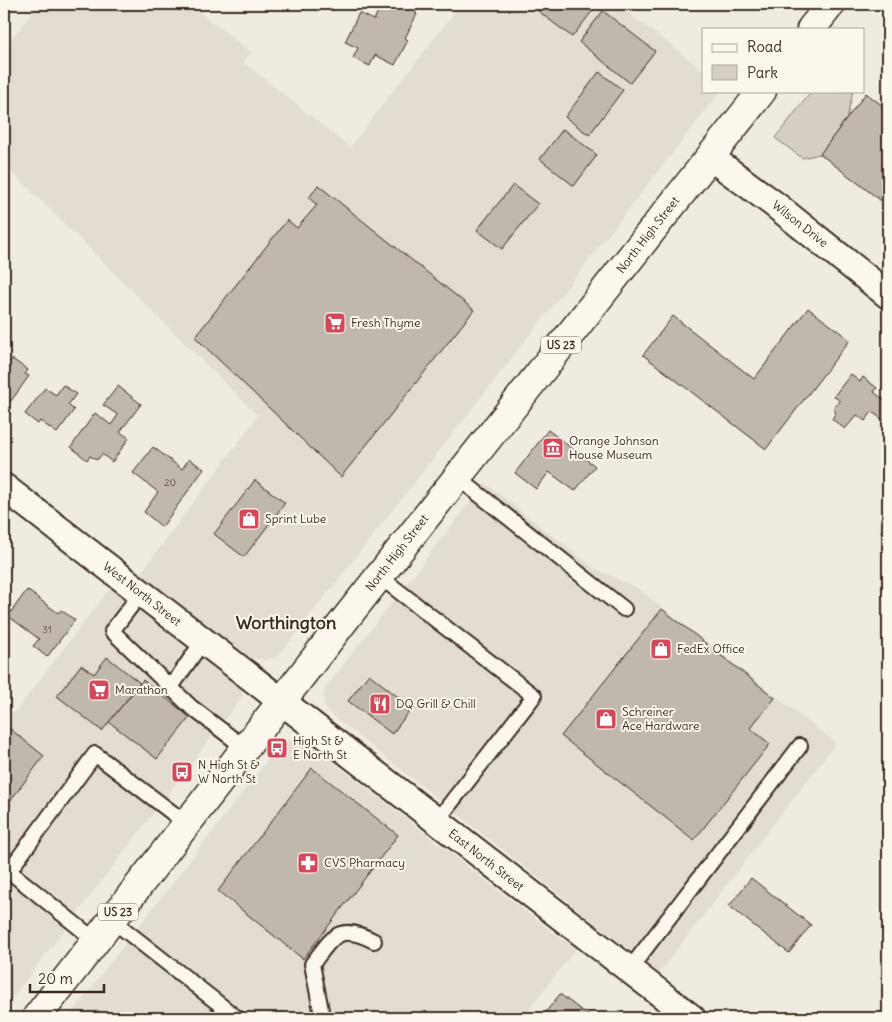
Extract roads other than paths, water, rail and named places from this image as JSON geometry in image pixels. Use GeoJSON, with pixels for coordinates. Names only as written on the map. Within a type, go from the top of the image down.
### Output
{"type":"FeatureCollection","features":[{"type":"Feature","properties":{"kind":"main road"},"geometry":{"type":"LineString","coordinates":[[812,28],[831,4]]}},
{"type":"Feature","properties":{"kind":"main road","name":"North High Street"},"geometry":{"type":"LineString","coordinates":[[36,1018],[379,576],[761,92]]}},
{"type":"Feature","properties":{"kind":"street","name":"Wilson Drive"},"geometry":{"type":"LineString","coordinates":[[710,156],[774,204],[888,295]]}},
{"type":"Feature","properties":{"kind":"street","name":"West North Street"},"geometry":{"type":"LineString","coordinates":[[4,486],[282,701]]}},
{"type":"Feature","properties":{"kind":"street","name":"East North Street"},"geometry":{"type":"LineString","coordinates":[[282,701],[436,822],[692,1018]]}},
{"type":"Feature","properties":{"kind":"lane"},"geometry":{"type":"LineString","coordinates":[[457,477],[624,609]]}},
{"type":"Feature","properties":{"kind":"lane"},"geometry":{"type":"LineString","coordinates":[[379,576],[534,696],[436,822]]}},
{"type":"Feature","properties":{"kind":"lane"},"geometry":{"type":"LineString","coordinates":[[141,593],[112,631],[191,707],[246,748]]}},
{"type":"Feature","properties":{"kind":"lane"},"geometry":{"type":"LineString","coordinates":[[171,687],[203,641]]}},
{"type":"Feature","properties":{"kind":"lane"},"geometry":{"type":"LineString","coordinates":[[628,970],[800,746]]}},
{"type":"Feature","properties":{"kind":"lane"},"geometry":{"type":"LineString","coordinates":[[187,824],[95,754],[9,871],[237,1018]]}},
{"type":"Feature","properties":{"kind":"lane"},"geometry":{"type":"LineString","coordinates":[[321,1010],[312,964],[333,937],[345,932],[360,934],[374,941]]}},
{"type":"Feature","properties":{"kind":"place","name":"Fresh Thyme"},"geometry":{"type":"Point","coordinates":[335,323]}},
{"type":"Feature","properties":{"kind":"place","name":"Orange Johnson House Museum"},"geometry":{"type":"Point","coordinates":[553,448]}},
{"type":"Feature","properties":{"kind":"place","name":"Sprint Lube"},"geometry":{"type":"Point","coordinates":[249,519]}},
{"type":"Feature","properties":{"kind":"place","name":"FedEx Office"},"geometry":{"type":"Point","coordinates":[661,649]}},
{"type":"Feature","properties":{"kind":"place","name":"Marathon"},"geometry":{"type":"Point","coordinates":[99,690]}},
{"type":"Feature","properties":{"kind":"place","name":"DQ Grill & Chill"},"geometry":{"type":"Point","coordinates":[380,704]}},
{"type":"Feature","properties":{"kind":"place","name":"Schreiner Ace Hardware"},"geometry":{"type":"Point","coordinates":[606,719]}},
{"type":"Feature","properties":{"kind":"place","name":"High St & E North St"},"geometry":{"type":"Point","coordinates":[277,748]}},
{"type":"Feature","properties":{"kind":"place","name":"N High St & W North St"},"geometry":{"type":"Point","coordinates":[182,772]}},
{"type":"Feature","properties":{"kind":"place","name":"CVS Pharmacy"},"geometry":{"type":"Point","coordinates":[308,863]}},
{"type":"Feature","properties":{"kind":"district","name":"Worthington"},"geometry":{"type":"Point","coordinates":[286,623]}}]}
